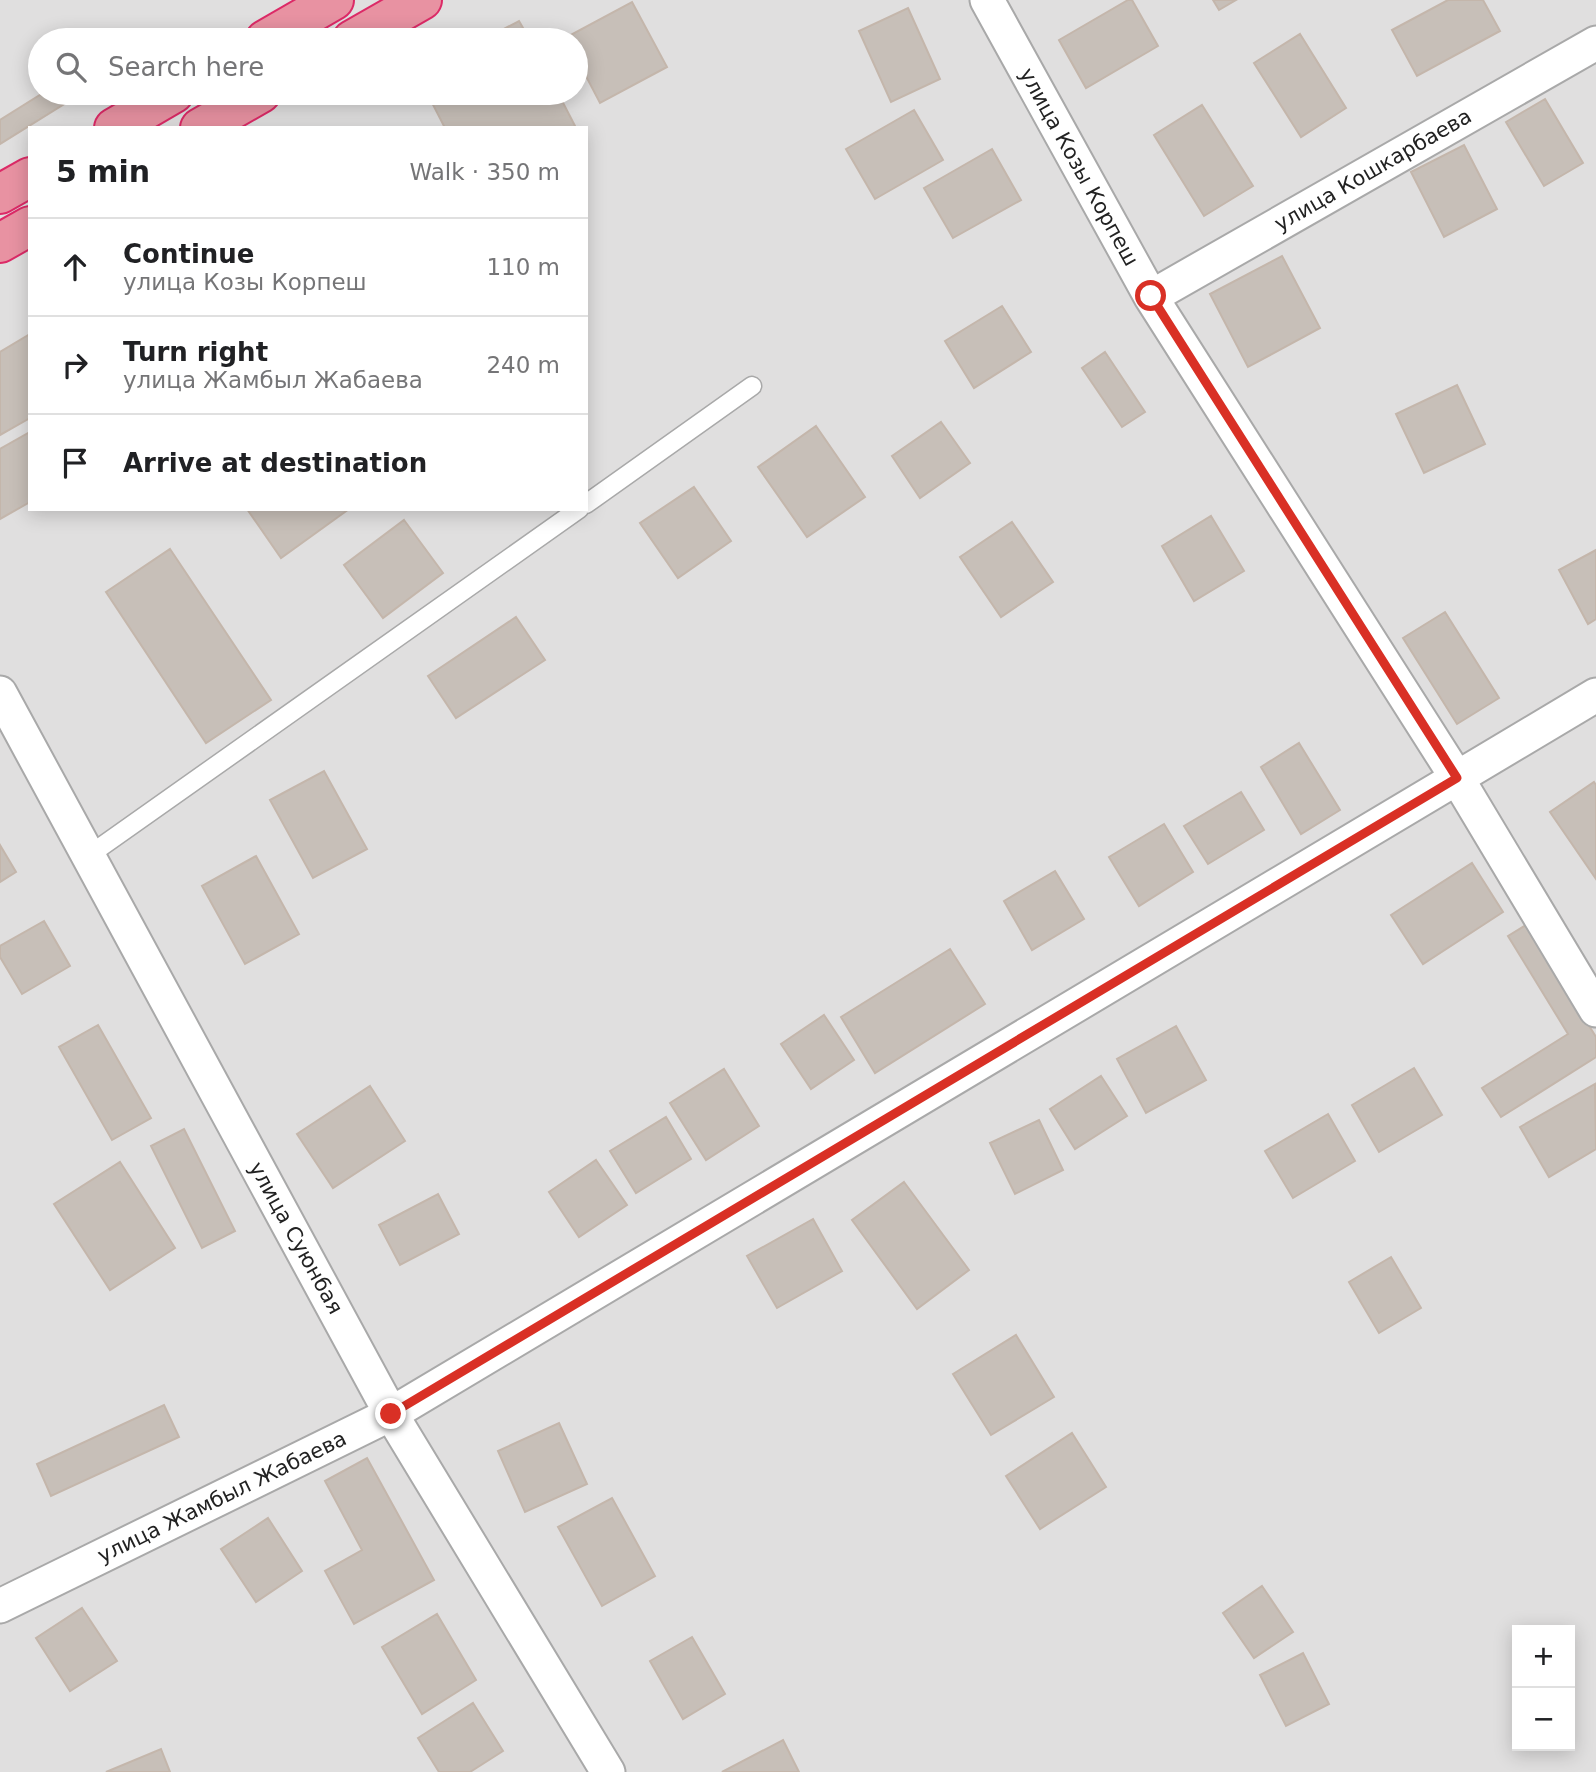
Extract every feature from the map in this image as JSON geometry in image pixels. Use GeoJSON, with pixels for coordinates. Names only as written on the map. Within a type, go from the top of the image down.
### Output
{"type":"FeatureCollection","features":[{"type":"Feature","properties":{"kind":"highway"},"geometry":{"type":"LineString","coordinates":[[286,28],[334,0]]}},
{"type":"Feature","properties":{"kind":"highway"},"geometry":{"type":"LineString","coordinates":[[373,28],[422,0]]}},
{"type":"Feature","properties":{"kind":"highway"},"geometry":{"type":"LineString","coordinates":[[117,126],[153,105]]}},
{"type":"Feature","properties":{"kind":"highway"},"geometry":{"type":"LineString","coordinates":[[203,126],[240,105]]}},
{"type":"Feature","properties":{"kind":"highway"},"geometry":{"type":"LineString","coordinates":[[0,194],[28,178]]}},
{"type":"Feature","properties":{"kind":"highway"},"geometry":{"type":"LineString","coordinates":[[0,243],[28,227]]}},
{"type":"Feature","properties":{"kind":"street","name":"улица Козы Корпеш"},"geometry":{"type":"LineString","coordinates":[[987,0],[1151,296],[1457,778],[1596,1010]]}},
{"type":"Feature","properties":{"kind":"street","name":"улица Кошкарбаева"},"geometry":{"type":"LineString","coordinates":[[1151,296],[1596,43]]}},
{"type":"Feature","properties":{"kind":"street","name":"улица Суюнбая"},"geometry":{"type":"LineString","coordinates":[[0,693],[391,1414],[608,1772]]}},
{"type":"Feature","properties":{"kind":"street","name":"улица Жамбыл Жабаева"},"geometry":{"type":"LineString","coordinates":[[0,1606],[391,1414],[1596,695]]}},
{"type":"Feature","properties":{"kind":"lane"},"geometry":{"type":"LineString","coordinates":[[588,503],[752,386]]}},
{"type":"Feature","properties":{"kind":"lane"},"geometry":{"type":"LineString","coordinates":[[88,856],[576,511]]}},
{"type":"Feature","properties":{"kind":"shaded area"},"geometry":{"type":"Polygon","coordinates":[[[0,0],[1596,0],[1596,1772],[0,1772],[0,0]]]}},
{"type":"Feature","properties":{"kind":"building"},"geometry":{"type":"Polygon","coordinates":[[[1132,0],[1158,46],[1086,88],[1059,40],[1132,0]]]}},
{"type":"Feature","properties":{"kind":"building"},"geometry":{"type":"Polygon","coordinates":[[[1213,0],[1236,0],[1219,10],[1213,0]]]}},
{"type":"Feature","properties":{"kind":"building"},"geometry":{"type":"Polygon","coordinates":[[[1448,0],[1483,0],[1500,31],[1417,76],[1392,30],[1448,0]]]}},
{"type":"Feature","properties":{"kind":"building"},"geometry":{"type":"Polygon","coordinates":[[[632,2],[667,67],[600,103],[588,80],[588,28],[584,28],[632,2]]]}},
{"type":"Feature","properties":{"kind":"building"},"geometry":{"type":"Polygon","coordinates":[[[908,8],[940,79],[891,102],[859,31],[908,8]]]}},
{"type":"Feature","properties":{"kind":"building"},"geometry":{"type":"Polygon","coordinates":[[[519,21],[523,28],[506,28],[519,21]]]}},
{"type":"Feature","properties":{"kind":"building"},"geometry":{"type":"Polygon","coordinates":[[[1300,34],[1346,108],[1301,137],[1254,63],[1300,34]]]}},
{"type":"Feature","properties":{"kind":"building"},"geometry":{"type":"Polygon","coordinates":[[[1545,99],[1583,163],[1544,186],[1506,122],[1545,99]]]}},
{"type":"Feature","properties":{"kind":"building"},"geometry":{"type":"Polygon","coordinates":[[[28,102],[28,105],[63,105],[0,144],[0,120],[28,102]]]}},
{"type":"Feature","properties":{"kind":"building"},"geometry":{"type":"Polygon","coordinates":[[[433,105],[564,105],[575,126],[444,126],[433,105]]]}},
{"type":"Feature","properties":{"kind":"building"},"geometry":{"type":"Polygon","coordinates":[[[1202,105],[1253,186],[1204,216],[1154,135],[1202,105]]]}},
{"type":"Feature","properties":{"kind":"building"},"geometry":{"type":"Polygon","coordinates":[[[914,110],[943,160],[875,199],[846,149],[914,110]]]}},
{"type":"Feature","properties":{"kind":"building"},"geometry":{"type":"Polygon","coordinates":[[[1464,145],[1497,209],[1444,237],[1411,172],[1464,145]]]}},
{"type":"Feature","properties":{"kind":"building"},"geometry":{"type":"Polygon","coordinates":[[[992,149],[1021,200],[953,238],[924,188],[992,149]]]}},
{"type":"Feature","properties":{"kind":"building"},"geometry":{"type":"Polygon","coordinates":[[[1282,256],[1320,328],[1248,367],[1210,294],[1282,256]]]}},
{"type":"Feature","properties":{"kind":"building"},"geometry":{"type":"Polygon","coordinates":[[[1002,306],[1031,352],[974,388],[945,341],[1002,306]]]}},
{"type":"Feature","properties":{"kind":"building"},"geometry":{"type":"Polygon","coordinates":[[[28,335],[28,419],[0,435],[0,352],[28,335]]]}},
{"type":"Feature","properties":{"kind":"building"},"geometry":{"type":"Polygon","coordinates":[[[1105,352],[1145,412],[1122,427],[1082,368],[1105,352]]]}},
{"type":"Feature","properties":{"kind":"building"},"geometry":{"type":"Polygon","coordinates":[[[1457,385],[1485,444],[1424,473],[1396,414],[1457,385]]]}},
{"type":"Feature","properties":{"kind":"building"},"geometry":{"type":"Polygon","coordinates":[[[941,422],[970,463],[920,498],[892,456],[941,422]]]}},
{"type":"Feature","properties":{"kind":"building"},"geometry":{"type":"Polygon","coordinates":[[[816,426],[865,497],[807,537],[758,467],[816,426]]]}},
{"type":"Feature","properties":{"kind":"building"},"geometry":{"type":"Polygon","coordinates":[[[28,433],[28,503],[0,519],[0,449],[28,433]]]}},
{"type":"Feature","properties":{"kind":"building"},"geometry":{"type":"Polygon","coordinates":[[[694,487],[731,541],[678,578],[640,523],[694,487]]]}},
{"type":"Feature","properties":{"kind":"building"},"geometry":{"type":"Polygon","coordinates":[[[248,511],[346,511],[281,558],[248,511]]]}},
{"type":"Feature","properties":{"kind":"building"},"geometry":{"type":"Polygon","coordinates":[[[1211,516],[1244,571],[1194,601],[1162,546],[1211,516]]]}},
{"type":"Feature","properties":{"kind":"building"},"geometry":{"type":"Polygon","coordinates":[[[404,520],[443,573],[383,618],[344,565],[404,520]]]}},
{"type":"Feature","properties":{"kind":"building"},"geometry":{"type":"Polygon","coordinates":[[[1012,522],[1053,582],[1001,617],[960,557],[1012,522]]]}},
{"type":"Feature","properties":{"kind":"building"},"geometry":{"type":"Polygon","coordinates":[[[170,549],[271,700],[206,743],[106,592],[170,549]]]}},
{"type":"Feature","properties":{"kind":"building"},"geometry":{"type":"Polygon","coordinates":[[[1596,550],[1596,619],[1588,624],[1559,570],[1596,550]]]}},
{"type":"Feature","properties":{"kind":"building"},"geometry":{"type":"Polygon","coordinates":[[[1445,612],[1499,698],[1457,724],[1403,638],[1445,612]]]}},
{"type":"Feature","properties":{"kind":"building"},"geometry":{"type":"Polygon","coordinates":[[[516,617],[545,660],[456,718],[428,676],[516,617]]]}},
{"type":"Feature","properties":{"kind":"building"},"geometry":{"type":"Polygon","coordinates":[[[1299,743],[1340,810],[1301,834],[1261,767],[1299,743]]]}},
{"type":"Feature","properties":{"kind":"building"},"geometry":{"type":"Polygon","coordinates":[[[324,771],[367,849],[313,878],[270,800],[324,771]]]}},
{"type":"Feature","properties":{"kind":"building"},"geometry":{"type":"Polygon","coordinates":[[[1594,782],[1596,785],[1596,879],[1550,812],[1594,782]]]}},
{"type":"Feature","properties":{"kind":"building"},"geometry":{"type":"Polygon","coordinates":[[[1241,792],[1264,830],[1208,864],[1184,826],[1241,792]]]}},
{"type":"Feature","properties":{"kind":"building"},"geometry":{"type":"Polygon","coordinates":[[[1164,824],[1193,872],[1139,906],[1109,857],[1164,824]]]}},
{"type":"Feature","properties":{"kind":"building"},"geometry":{"type":"Polygon","coordinates":[[[0,845],[16,872],[0,882],[0,845]]]}},
{"type":"Feature","properties":{"kind":"building"},"geometry":{"type":"Polygon","coordinates":[[[256,856],[299,934],[245,964],[202,886],[256,856]]]}},
{"type":"Feature","properties":{"kind":"building"},"geometry":{"type":"Polygon","coordinates":[[[1472,863],[1503,912],[1423,964],[1391,915],[1472,863]]]}},
{"type":"Feature","properties":{"kind":"building"},"geometry":{"type":"Polygon","coordinates":[[[1055,871],[1084,919],[1032,950],[1004,901],[1055,871]]]}},
{"type":"Feature","properties":{"kind":"building"},"geometry":{"type":"Polygon","coordinates":[[[44,921],[70,966],[22,994],[0,957],[0,946],[44,921]]]}},
{"type":"Feature","properties":{"kind":"building"},"geometry":{"type":"Polygon","coordinates":[[[1526,925],[1596,1037],[1596,1057],[1501,1117],[1482,1088],[1568,1034],[1508,936],[1526,925]]]}},
{"type":"Feature","properties":{"kind":"building"},"geometry":{"type":"Polygon","coordinates":[[[950,949],[985,1004],[875,1073],[841,1017],[950,949]]]}},
{"type":"Feature","properties":{"kind":"building"},"geometry":{"type":"Polygon","coordinates":[[[824,1015],[854,1060],[811,1089],[781,1044],[824,1015]]]}},
{"type":"Feature","properties":{"kind":"building"},"geometry":{"type":"Polygon","coordinates":[[[98,1025],[151,1118],[112,1140],[59,1047],[98,1025]]]}},
{"type":"Feature","properties":{"kind":"building"},"geometry":{"type":"Polygon","coordinates":[[[1176,1026],[1206,1080],[1146,1113],[1117,1059],[1176,1026]]]}},
{"type":"Feature","properties":{"kind":"building"},"geometry":{"type":"Polygon","coordinates":[[[1414,1068],[1442,1115],[1379,1152],[1352,1105],[1414,1068]]]}},
{"type":"Feature","properties":{"kind":"building"},"geometry":{"type":"Polygon","coordinates":[[[724,1069],[759,1126],[706,1160],[670,1103],[724,1069]]]}},
{"type":"Feature","properties":{"kind":"building"},"geometry":{"type":"Polygon","coordinates":[[[1101,1076],[1127,1116],[1075,1149],[1050,1109],[1101,1076]]]}},
{"type":"Feature","properties":{"kind":"building"},"geometry":{"type":"Polygon","coordinates":[[[1595,1084],[1596,1149],[1549,1177],[1520,1127],[1595,1084]]]}},
{"type":"Feature","properties":{"kind":"building"},"geometry":{"type":"Polygon","coordinates":[[[370,1086],[405,1141],[333,1188],[297,1134],[370,1086]]]}},
{"type":"Feature","properties":{"kind":"building"},"geometry":{"type":"Polygon","coordinates":[[[1328,1114],[1355,1161],[1293,1198],[1265,1151],[1328,1114]]]}},
{"type":"Feature","properties":{"kind":"building"},"geometry":{"type":"Polygon","coordinates":[[[666,1117],[691,1159],[636,1193],[610,1151],[666,1117]]]}},
{"type":"Feature","properties":{"kind":"building"},"geometry":{"type":"Polygon","coordinates":[[[1039,1120],[1063,1170],[1015,1194],[990,1143],[1039,1120]]]}},
{"type":"Feature","properties":{"kind":"building"},"geometry":{"type":"Polygon","coordinates":[[[184,1129],[235,1231],[202,1248],[151,1146],[184,1129]]]}},
{"type":"Feature","properties":{"kind":"building"},"geometry":{"type":"Polygon","coordinates":[[[596,1160],[627,1205],[579,1237],[549,1192],[596,1160]]]}},
{"type":"Feature","properties":{"kind":"building"},"geometry":{"type":"Polygon","coordinates":[[[120,1162],[175,1248],[110,1290],[54,1204],[120,1162]]]}},
{"type":"Feature","properties":{"kind":"building"},"geometry":{"type":"Polygon","coordinates":[[[904,1182],[969,1270],[917,1309],[852,1220],[904,1182]]]}},
{"type":"Feature","properties":{"kind":"building"},"geometry":{"type":"Polygon","coordinates":[[[438,1194],[459,1234],[400,1265],[379,1225],[438,1194]]]}},
{"type":"Feature","properties":{"kind":"building"},"geometry":{"type":"Polygon","coordinates":[[[813,1219],[842,1271],[777,1308],[747,1256],[813,1219]]]}},
{"type":"Feature","properties":{"kind":"building"},"geometry":{"type":"Polygon","coordinates":[[[1391,1257],[1421,1308],[1379,1333],[1349,1282],[1391,1257]]]}},
{"type":"Feature","properties":{"kind":"building"},"geometry":{"type":"Polygon","coordinates":[[[1016,1335],[1054,1397],[991,1435],[953,1374],[1016,1335]]]}},
{"type":"Feature","properties":{"kind":"building"},"geometry":{"type":"Polygon","coordinates":[[[164,1405],[179,1437],[51,1496],[37,1464],[164,1405]]]}},
{"type":"Feature","properties":{"kind":"building"},"geometry":{"type":"Polygon","coordinates":[[[559,1423],[587,1484],[525,1512],[498,1451],[559,1423]]]}},
{"type":"Feature","properties":{"kind":"building"},"geometry":{"type":"Polygon","coordinates":[[[1072,1433],[1106,1487],[1040,1529],[1006,1476],[1072,1433]]]}},
{"type":"Feature","properties":{"kind":"building"},"geometry":{"type":"Polygon","coordinates":[[[367,1458],[434,1580],[354,1624],[325,1571],[362,1550],[325,1481],[367,1458]]]}},
{"type":"Feature","properties":{"kind":"building"},"geometry":{"type":"Polygon","coordinates":[[[612,1498],[655,1576],[602,1606],[558,1527],[612,1498]]]}},
{"type":"Feature","properties":{"kind":"building"},"geometry":{"type":"Polygon","coordinates":[[[268,1518],[302,1571],[256,1602],[221,1549],[268,1518]]]}},
{"type":"Feature","properties":{"kind":"building"},"geometry":{"type":"Polygon","coordinates":[[[1262,1586],[1293,1632],[1254,1658],[1223,1613],[1262,1586]]]}},
{"type":"Feature","properties":{"kind":"building"},"geometry":{"type":"Polygon","coordinates":[[[82,1608],[117,1661],[70,1691],[36,1638],[82,1608]]]}},
{"type":"Feature","properties":{"kind":"building"},"geometry":{"type":"Polygon","coordinates":[[[437,1614],[476,1680],[422,1714],[382,1647],[437,1614]]]}},
{"type":"Feature","properties":{"kind":"building"},"geometry":{"type":"Polygon","coordinates":[[[692,1637],[725,1694],[683,1719],[650,1661],[692,1637]]]}},
{"type":"Feature","properties":{"kind":"building"},"geometry":{"type":"Polygon","coordinates":[[[1303,1653],[1329,1704],[1286,1726],[1260,1675],[1303,1653]]]}},
{"type":"Feature","properties":{"kind":"building"},"geometry":{"type":"Polygon","coordinates":[[[473,1703],[503,1751],[470,1772],[439,1772],[418,1738],[473,1703]]]}},
{"type":"Feature","properties":{"kind":"building"},"geometry":{"type":"Polygon","coordinates":[[[783,1740],[799,1772],[722,1772],[783,1740]]]}},
{"type":"Feature","properties":{"kind":"building"},"geometry":{"type":"Polygon","coordinates":[[[161,1749],[170,1772],[106,1772],[161,1749]]]}},
{"type":"Feature","properties":{"kind":"route"},"geometry":{"type":"LineString","coordinates":[[391,1414],[1457,778],[1151,296]]}}]}
